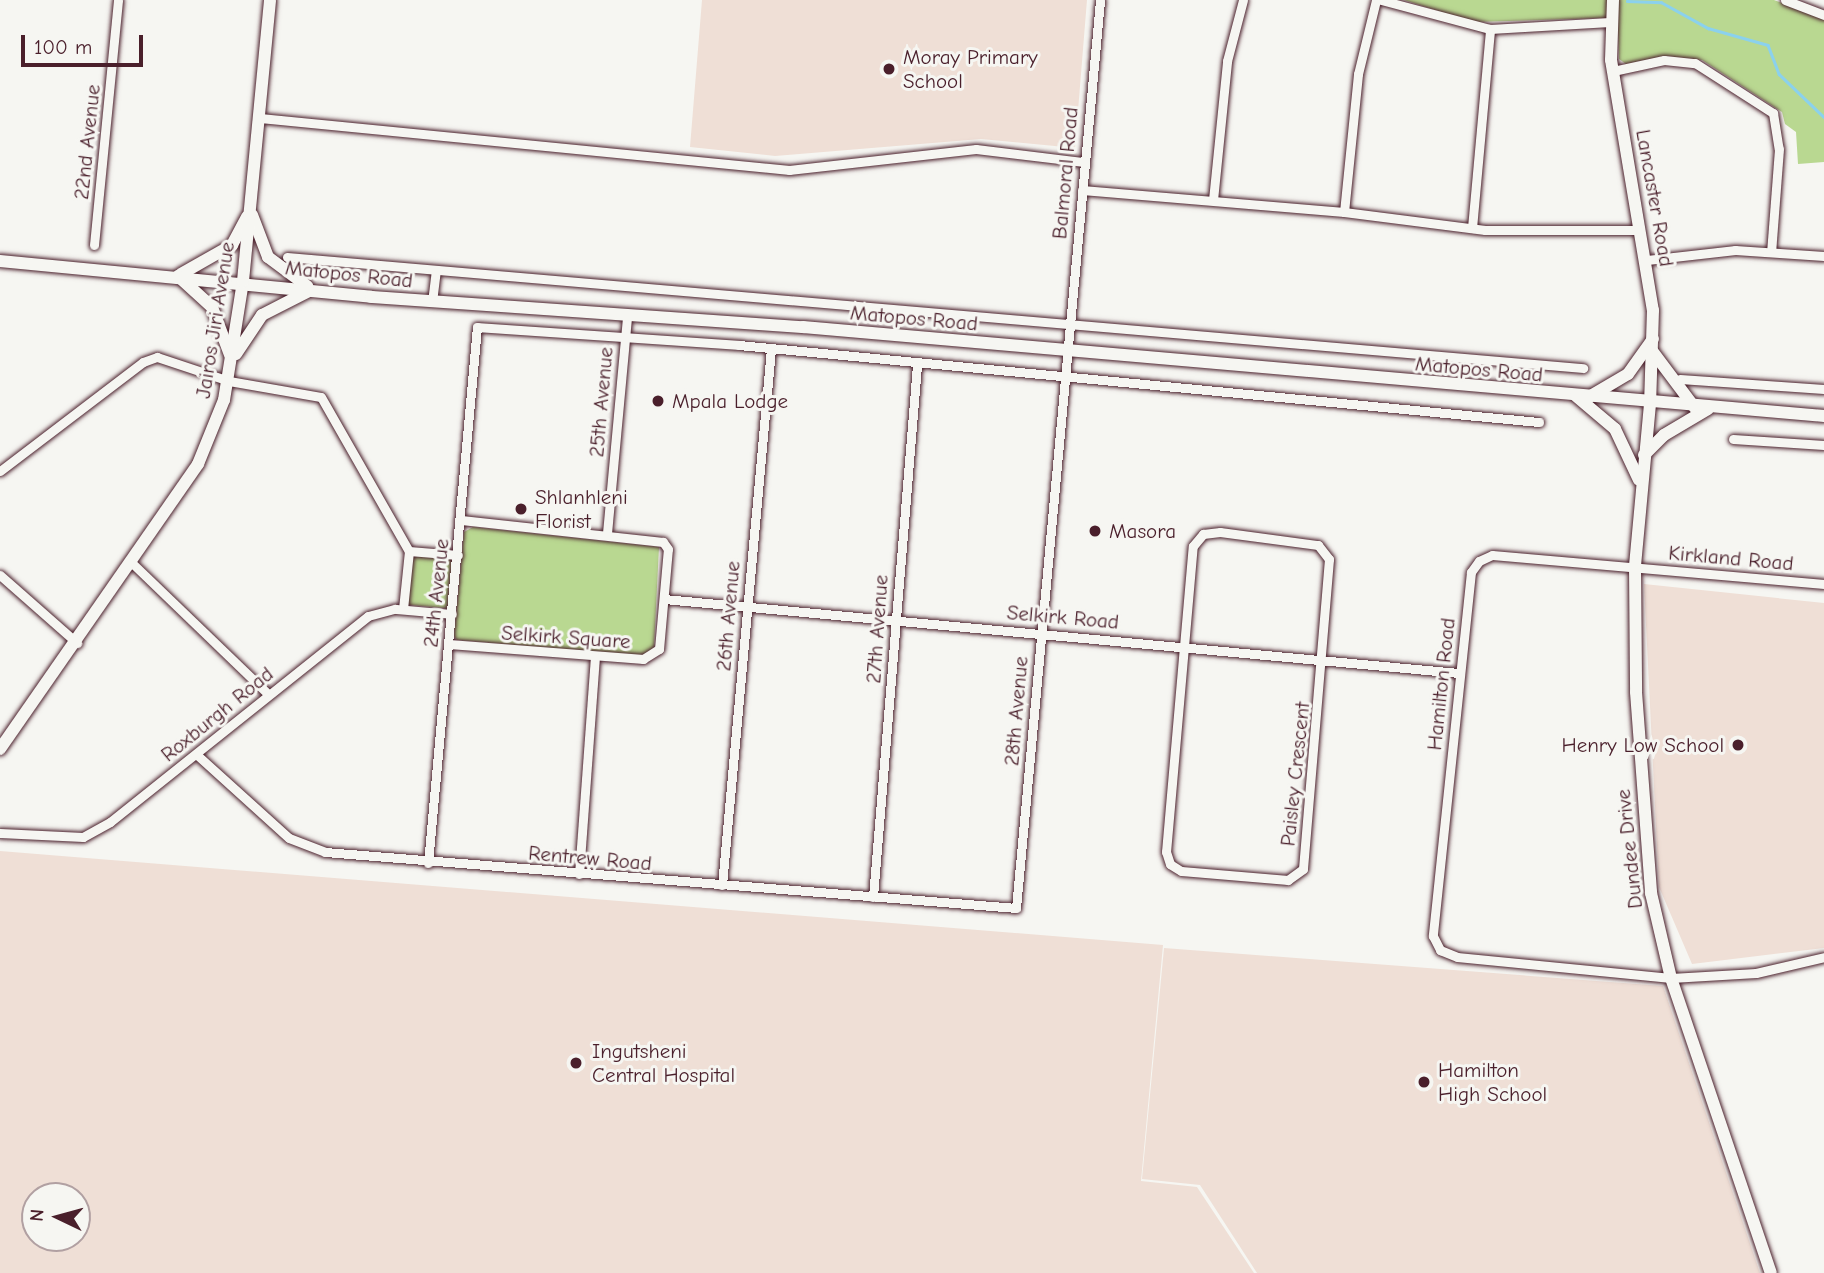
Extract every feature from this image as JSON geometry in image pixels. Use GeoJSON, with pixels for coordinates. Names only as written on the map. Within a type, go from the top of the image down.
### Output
{"type":"FeatureCollection","features":[{"type":"Feature","properties":{"kind":"main road","name":"Jairos Jiri Avenue"},"geometry":{"type":"LineString","coordinates":[[0,749],[77,643],[198,464],[229,381],[243,281],[270,0]]}},
{"type":"Feature","properties":{"kind":"main road","name":"Lancaster Road"},"geometry":{"type":"LineString","coordinates":[[1613,0],[1610,22],[1614,71],[1647,260],[1653,345],[1650,404]]}},
{"type":"Feature","properties":{"kind":"main road"},"geometry":{"type":"LineString","coordinates":[[232,361],[212,307],[178,276],[232,245],[250,212]]}},
{"type":"Feature","properties":{"kind":"main road"},"geometry":{"type":"LineString","coordinates":[[232,361],[262,315],[313,289],[268,257],[250,212]]}},
{"type":"Feature","properties":{"kind":"main road","name":"Matopos Road"},"geometry":{"type":"LineString","coordinates":[[0,261],[243,281],[432,302],[1065,350],[1650,404],[1824,416]]}},
{"type":"Feature","properties":{"kind":"main road"},"geometry":{"type":"LineString","coordinates":[[1641,487],[1615,429],[1582,397],[1628,374],[1653,345],[1665,373],[1702,408],[1664,435],[1644,455]]}},
{"type":"Feature","properties":{"kind":"main road","name":"Dundee Drive"},"geometry":{"type":"LineString","coordinates":[[1650,404],[1635,567],[1636,692],[1654,911],[1671,978],[1771,1273]]}},
{"type":"Feature","properties":{"kind":"street","name":"22nd Avenue"},"geometry":{"type":"LineString","coordinates":[[94,246],[118,0]]}},
{"type":"Feature","properties":{"kind":"street","name":"Balmoral Road"},"geometry":{"type":"LineString","coordinates":[[1065,350],[1100,0]]}},
{"type":"Feature","properties":{"kind":"street"},"geometry":{"type":"LineString","coordinates":[[1213,200],[1227,61],[1243,0]]}},
{"type":"Feature","properties":{"kind":"street"},"geometry":{"type":"LineString","coordinates":[[1345,212],[1357,87],[1376,0]]}},
{"type":"Feature","properties":{"kind":"street"},"geometry":{"type":"LineString","coordinates":[[1381,0],[1490,29],[1610,22]]}},
{"type":"Feature","properties":{"kind":"street"},"geometry":{"type":"LineString","coordinates":[[1784,0],[1824,15]]}},
{"type":"Feature","properties":{"kind":"street"},"geometry":{"type":"LineString","coordinates":[[1472,228],[1490,29]]}},
{"type":"Feature","properties":{"kind":"street"},"geometry":{"type":"LineString","coordinates":[[1614,71],[1664,60],[1695,62],[1773,113],[1779,149],[1771,251]]}},
{"type":"Feature","properties":{"kind":"street"},"geometry":{"type":"LineString","coordinates":[[260,118],[789,170],[976,149],[1084,162]]}},
{"type":"Feature","properties":{"kind":"street"},"geometry":{"type":"LineString","coordinates":[[1082,190],[1345,212],[1472,228],[1640,230]]}},
{"type":"Feature","properties":{"kind":"street"},"geometry":{"type":"LineString","coordinates":[[1647,260],[1708,251],[1771,251],[1824,256]]}},
{"type":"Feature","properties":{"kind":"street"},"geometry":{"type":"LineString","coordinates":[[288,257],[1583,368]]}},
{"type":"Feature","properties":{"kind":"street"},"geometry":{"type":"LineString","coordinates":[[432,302],[436,270]]}},
{"type":"Feature","properties":{"kind":"street","name":"25th Avenue"},"geometry":{"type":"LineString","coordinates":[[607,533],[626,316]]}},
{"type":"Feature","properties":{"kind":"street","name":"24th Avenue"},"geometry":{"type":"LineString","coordinates":[[428,863],[477,327],[625,338]]}},
{"type":"Feature","properties":{"kind":"street"},"geometry":{"type":"LineString","coordinates":[[625,338],[771,349],[1063,380],[1539,422]]}},
{"type":"Feature","properties":{"kind":"street","name":"26th Avenue"},"geometry":{"type":"LineString","coordinates":[[722,885],[771,349]]}},
{"type":"Feature","properties":{"kind":"street","name":"28th Avenue"},"geometry":{"type":"LineString","coordinates":[[1016,908],[1065,350]]}},
{"type":"Feature","properties":{"kind":"street"},"geometry":{"type":"LineString","coordinates":[[0,471],[150,359],[229,381],[321,397],[409,551],[403,609]]}},
{"type":"Feature","properties":{"kind":"street","name":"27th Avenue"},"geometry":{"type":"LineString","coordinates":[[873,897],[917,365]]}},
{"type":"Feature","properties":{"kind":"street"},"geometry":{"type":"LineString","coordinates":[[1680,379],[1824,389]]}},
{"type":"Feature","properties":{"kind":"street"},"geometry":{"type":"LineString","coordinates":[[1733,439],[1824,445]]}},
{"type":"Feature","properties":{"kind":"street","name":"Selkirk Square"},"geometry":{"type":"LineString","coordinates":[[449,644],[595,657],[652,656],[659,649],[664,599],[665,544],[607,533],[461,520]]}},
{"type":"Feature","properties":{"kind":"street","name":"Paisley Crescent"},"geometry":{"type":"LineString","coordinates":[[1220,531],[1323,548],[1330,565],[1324,660],[1303,869],[1288,880],[1181,871],[1170,864],[1166,852],[1183,646],[1193,546],[1203,534],[1220,531]]}},
{"type":"Feature","properties":{"kind":"street"},"geometry":{"type":"LineString","coordinates":[[409,551],[458,555]]}},
{"type":"Feature","properties":{"kind":"street","name":"Hamilton Road"},"geometry":{"type":"LineString","coordinates":[[1635,567],[1486,556],[1471,572],[1433,936],[1440,950],[1457,957],[1671,978]]}},
{"type":"Feature","properties":{"kind":"street"},"geometry":{"type":"LineString","coordinates":[[132,563],[268,694]]}},
{"type":"Feature","properties":{"kind":"street","name":"Kirkland Road"},"geometry":{"type":"LineString","coordinates":[[1635,567],[1824,584]]}},
{"type":"Feature","properties":{"kind":"street"},"geometry":{"type":"LineString","coordinates":[[0,575],[77,643]]}},
{"type":"Feature","properties":{"kind":"street","name":"Selkirk Road"},"geometry":{"type":"LineString","coordinates":[[664,599],[1459,673]]}},
{"type":"Feature","properties":{"kind":"street","name":"Roxburgh Road"},"geometry":{"type":"LineString","coordinates":[[0,832],[83,837],[110,822],[368,616],[403,609],[452,614]]}},
{"type":"Feature","properties":{"kind":"street"},"geometry":{"type":"LineString","coordinates":[[579,874],[595,657]]}},
{"type":"Feature","properties":{"kind":"street","name":"Rentrew Road"},"geometry":{"type":"LineString","coordinates":[[196,754],[300,844],[324,852],[428,863],[1016,908]]}},
{"type":"Feature","properties":{"kind":"street"},"geometry":{"type":"LineString","coordinates":[[1671,978],[1756,973],[1824,957]]}},
{"type":"Feature","properties":{"kind":"shaded area","name":"Moray Primary School"},"geometry":{"type":"Polygon","coordinates":[[[702,0],[1087,0],[1075,148],[981,139],[775,156],[690,147],[702,0]]]}},
{"type":"Feature","properties":{"kind":"shaded area","name":"Henry Low School"},"geometry":{"type":"Polygon","coordinates":[[[1644,584],[1824,603],[1824,948],[1692,964],[1659,887],[1644,584]]]}},
{"type":"Feature","properties":{"kind":"shaded area","name":"Ingutsheni Central Hospital"},"geometry":{"type":"Polygon","coordinates":[[[0,851],[1163,945],[1141,1181],[1197,1187],[1254,1273],[0,1273],[0,851]]]}},
{"type":"Feature","properties":{"kind":"shaded area","name":"Hamilton High School"},"geometry":{"type":"Polygon","coordinates":[[[1164,948],[1663,986],[1760,1273],[1257,1273],[1200,1185],[1142,1179],[1164,948]]]}},
{"type":"Feature","properties":{"kind":"green space"},"geometry":{"type":"Polygon","coordinates":[[[1404,0],[1774,0],[1824,18],[1824,162],[1798,164],[1796,132],[1785,124],[1782,112],[1702,60],[1665,56],[1626,64],[1619,59],[1618,29],[1605,18],[1473,22],[1404,0]]]}},
{"type":"Feature","properties":{"kind":"green space"},"geometry":{"type":"Polygon","coordinates":[[[473,527],[659,547],[654,647],[642,656],[457,640],[454,636],[464,532],[473,527]]]}},
{"type":"Feature","properties":{"kind":"green space"},"geometry":{"type":"Polygon","coordinates":[[[412,554],[454,558],[449,608],[408,605],[412,554]]]}},
{"type":"Feature","properties":{"kind":"waterway"},"geometry":{"type":"LineString","coordinates":[[1627,1],[1661,2],[1708,28],[1768,45],[1779,74],[1824,117]]}},
{"type":"Feature","properties":{"kind":"place","name":"Moray Primary School"},"geometry":{"type":"Point","coordinates":[889,69]}},
{"type":"Feature","properties":{"kind":"place","name":"Mpala Lodge"},"geometry":{"type":"Point","coordinates":[658,401]}},
{"type":"Feature","properties":{"kind":"place","name":"Shlanhleni Florist"},"geometry":{"type":"Point","coordinates":[521,509]}},
{"type":"Feature","properties":{"kind":"place","name":"Masora"},"geometry":{"type":"Point","coordinates":[1095,531]}},
{"type":"Feature","properties":{"kind":"place","name":"Henry Low School"},"geometry":{"type":"Point","coordinates":[1738,745]}},
{"type":"Feature","properties":{"kind":"place","name":"Ingutsheni Central Hospital"},"geometry":{"type":"Point","coordinates":[576,1063]}},
{"type":"Feature","properties":{"kind":"place","name":"Hamilton High School"},"geometry":{"type":"Point","coordinates":[1424,1082]}}]}
